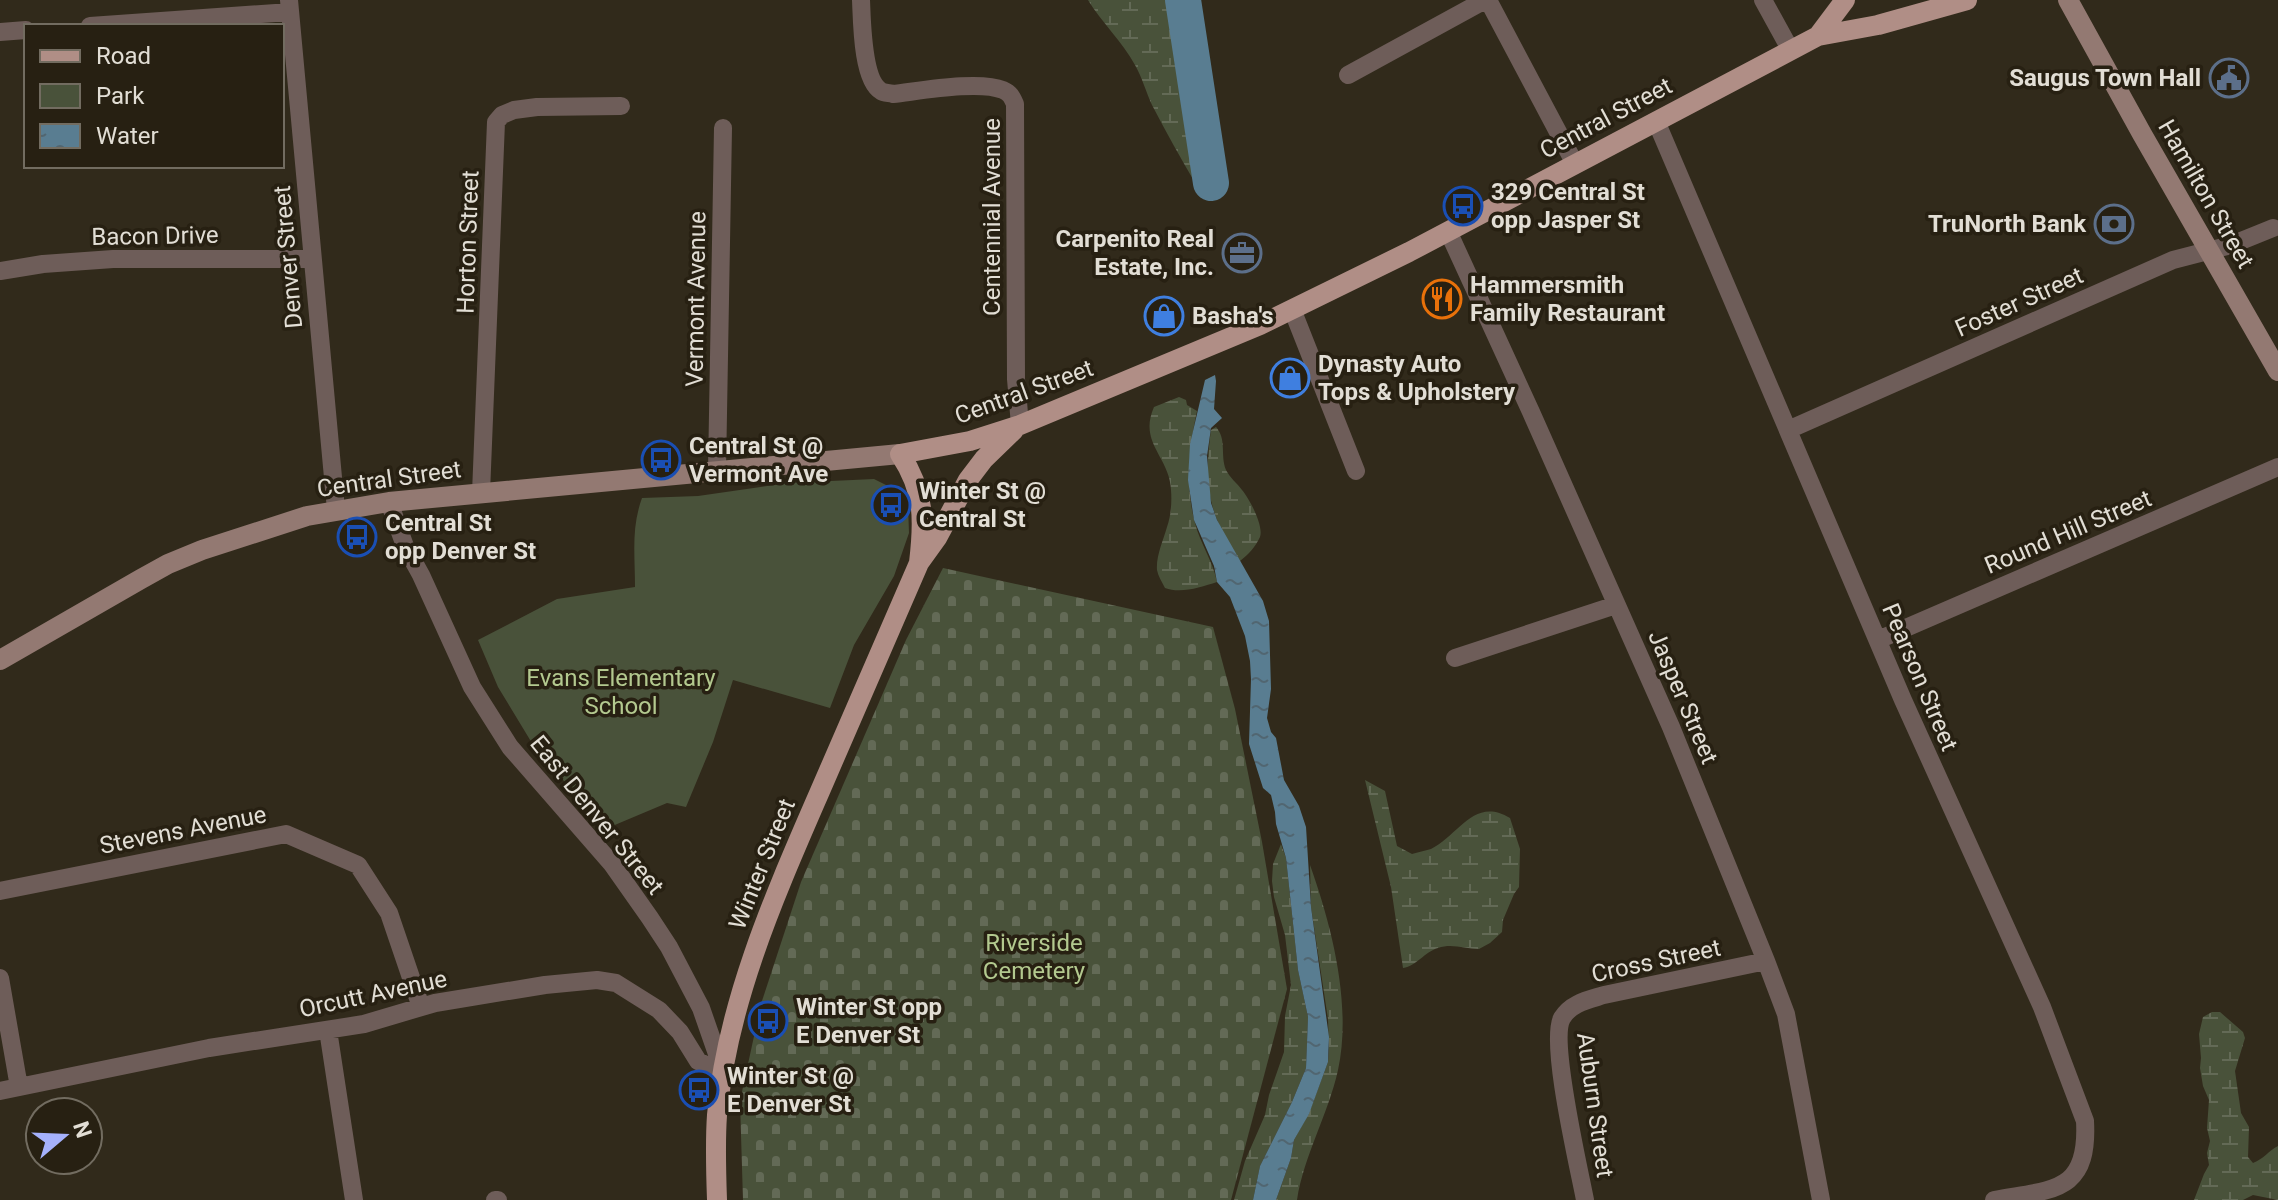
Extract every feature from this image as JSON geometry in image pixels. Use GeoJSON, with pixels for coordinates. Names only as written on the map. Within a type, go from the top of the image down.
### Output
{"type":"FeatureCollection","features":[{"type":"Feature","properties":{"kind":"main road"},"geometry":{"type":"LineString","coordinates":[[1818,36],[1845,0]]}},
{"type":"Feature","properties":{"kind":"main road","name":"Hamilton Street"},"geometry":{"type":"LineString","coordinates":[[2068,0],[2278,371]]}},
{"type":"Feature","properties":{"kind":"main road","name":"Central Street"},"geometry":{"type":"LineString","coordinates":[[0,660],[168,564],[240,536],[307,516],[389,502],[900,454],[970,441],[1020,425],[1220,343],[1292,309],[1448,231],[1818,36],[1878,25],[1952,1]]}},
{"type":"Feature","properties":{"kind":"main road","name":"Winter Street"},"geometry":{"type":"LineString","coordinates":[[717,1200],[716,1127],[739,1000],[787,867],[919,563],[937,538],[968,480],[984,459],[1020,425]]}},
{"type":"Feature","properties":{"kind":"main road","name":"Winter Street"},"geometry":{"type":"LineString","coordinates":[[900,454],[912,472],[920,498],[924,523],[919,563]]}},
{"type":"Feature","properties":{"kind":"street","name":"Centennial Avenue"},"geometry":{"type":"LineString","coordinates":[[861,0],[868,72],[880,91],[893,94],[984,87],[1010,94],[1015,104],[1016,379],[1020,425]]}},
{"type":"Feature","properties":{"kind":"street"},"geometry":{"type":"LineString","coordinates":[[1348,75],[1486,0],[1575,164]]}},
{"type":"Feature","properties":{"kind":"street"},"geometry":{"type":"LineString","coordinates":[[1763,0],[1790,49]]}},
{"type":"Feature","properties":{"kind":"street"},"geometry":{"type":"LineString","coordinates":[[110,24],[290,6]]}},
{"type":"Feature","properties":{"kind":"street","name":"Denver Street"},"geometry":{"type":"LineString","coordinates":[[290,6],[336,510]]}},
{"type":"Feature","properties":{"kind":"street"},"geometry":{"type":"LineString","coordinates":[[0,32],[24,30]]}},
{"type":"Feature","properties":{"kind":"street","name":"Horton Street"},"geometry":{"type":"LineString","coordinates":[[481,493],[496,122],[502,115],[514,110],[537,107],[621,106]]}},
{"type":"Feature","properties":{"kind":"street","name":"Pearson Street"},"geometry":{"type":"LineString","coordinates":[[1656,121],[1878,640],[2042,1007],[2085,1121],[2083,1157],[2078,1171],[2068,1182],[2044,1191],[1994,1200]]}},
{"type":"Feature","properties":{"kind":"street","name":"Vermont Avenue"},"geometry":{"type":"LineString","coordinates":[[717,471],[723,128]]}},
{"type":"Feature","properties":{"kind":"street","name":"Foster Street"},"geometry":{"type":"LineString","coordinates":[[1788,430],[2173,260],[2231,245],[2273,228]]}},
{"type":"Feature","properties":{"kind":"street","name":"Jasper Street"},"geometry":{"type":"LineString","coordinates":[[1448,231],[1671,727],[1766,961],[1786,1014],[1821,1200]]}},
{"type":"Feature","properties":{"kind":"street","name":"Bacon Drive"},"geometry":{"type":"LineString","coordinates":[[0,271],[43,264],[113,259],[312,259]]}},
{"type":"Feature","properties":{"kind":"street"},"geometry":{"type":"LineString","coordinates":[[1292,309],[1356,471]]}},
{"type":"Feature","properties":{"kind":"street","name":"Round Hill Street"},"geometry":{"type":"LineString","coordinates":[[1878,640],[2278,467]]}},
{"type":"Feature","properties":{"kind":"street","name":"East Denver Street"},"geometry":{"type":"LineString","coordinates":[[389,502],[405,546],[472,687],[510,747],[612,864],[669,947],[701,1008],[724,1074]]}},
{"type":"Feature","properties":{"kind":"street"},"geometry":{"type":"LineString","coordinates":[[1455,658],[1616,605]]}},
{"type":"Feature","properties":{"kind":"street","name":"Stevens Avenue"},"geometry":{"type":"LineString","coordinates":[[0,891],[286,834],[358,865],[389,913],[421,1007]]}},
{"type":"Feature","properties":{"kind":"street","name":"Cross Street"},"geometry":{"type":"LineString","coordinates":[[1562,1018],[1578,1003],[1604,995],[1766,961]]}},
{"type":"Feature","properties":{"kind":"street"},"geometry":{"type":"LineString","coordinates":[[0,978],[19,1087]]}},
{"type":"Feature","properties":{"kind":"street","name":"Orcutt Avenue"},"geometry":{"type":"LineString","coordinates":[[0,1091],[209,1048],[364,1024],[435,1003],[597,980],[616,983],[659,1010],[680,1032],[698,1061],[724,1074]]}},
{"type":"Feature","properties":{"kind":"street","name":"Auburn Street"},"geometry":{"type":"LineString","coordinates":[[1562,1018],[1557,1030],[1560,1066],[1585,1200]]}},
{"type":"Feature","properties":{"kind":"street"},"geometry":{"type":"LineString","coordinates":[[328,1030],[354,1200]]}},
{"type":"Feature","properties":{"kind":"green space"},"geometry":{"type":"Polygon","coordinates":[[[1088,0],[1169,0],[1182,65],[1181,81],[1196,147],[1197,186],[1152,105],[1135,65],[1088,0]]]}},
{"type":"Feature","properties":{"kind":"green space"},"geometry":{"type":"Polygon","coordinates":[[[1179,397],[1197,411],[1190,453],[1190,495],[1197,530],[1217,582],[1178,590],[1165,588],[1157,570],[1171,509],[1171,495],[1166,468],[1152,440],[1150,420],[1154,407],[1179,397]]]}},
{"type":"Feature","properties":{"kind":"green space"},"geometry":{"type":"Polygon","coordinates":[[[1216,427],[1221,437],[1226,470],[1248,499],[1260,526],[1260,537],[1240,561],[1218,523],[1210,496],[1209,452],[1211,430],[1216,427]]]}},
{"type":"Feature","properties":{"kind":"green space","name":"Evans Elementary School"},"geometry":{"type":"Polygon","coordinates":[[[874,479],[892,488],[908,504],[909,533],[894,576],[854,645],[830,708],[733,680],[713,742],[686,807],[667,803],[610,827],[541,758],[498,687],[478,640],[557,599],[635,587],[635,531],[642,498],[698,496],[788,483],[874,479]]]}},
{"type":"Feature","properties":{"kind":"green space","name":"Riverside Cemetery"},"geometry":{"type":"Polygon","coordinates":[[[943,568],[1213,627],[1235,709],[1287,989],[1231,1200],[743,1200],[740,1101],[761,1004],[801,882],[906,640],[943,568]]]}},
{"type":"Feature","properties":{"kind":"green space"},"geometry":{"type":"Polygon","coordinates":[[[1365,780],[1385,791],[1397,846],[1412,854],[1441,843],[1477,814],[1497,812],[1510,818],[1520,849],[1519,887],[1503,920],[1502,932],[1490,943],[1479,949],[1438,948],[1403,968],[1391,887],[1365,780]]]}},
{"type":"Feature","properties":{"kind":"green space"},"geometry":{"type":"Polygon","coordinates":[[[1281,844],[1286,858],[1298,970],[1308,1017],[1306,1068],[1260,1166],[1253,1200],[1234,1200],[1284,1052],[1285,1016],[1291,985],[1285,935],[1272,881],[1273,864],[1281,844]]]}},
{"type":"Feature","properties":{"kind":"green space"},"geometry":{"type":"Polygon","coordinates":[[[1310,865],[1338,966],[1342,1045],[1334,1087],[1305,1167],[1297,1200],[1276,1200],[1294,1140],[1309,1113],[1328,1062],[1328,1019],[1311,907],[1310,865]]]}},
{"type":"Feature","properties":{"kind":"green space"},"geometry":{"type":"Polygon","coordinates":[[[2220,1012],[2243,1032],[2245,1038],[2235,1071],[2241,1113],[2249,1127],[2248,1157],[2253,1163],[2278,1146],[2278,1200],[2253,1195],[2243,1200],[2194,1200],[2209,1165],[2209,1100],[2200,1068],[2199,1034],[2203,1017],[2220,1012]]]}},
{"type":"Feature","properties":{"kind":"water"},"geometry":{"type":"Polygon","coordinates":[[[1215,375],[1214,409],[1222,418],[1211,428],[1207,456],[1211,503],[1217,520],[1263,601],[1269,621],[1271,689],[1267,718],[1276,738],[1284,780],[1299,806],[1306,827],[1311,907],[1329,1037],[1328,1062],[1309,1114],[1294,1140],[1276,1200],[1253,1200],[1260,1166],[1306,1068],[1308,1017],[1298,970],[1286,858],[1271,795],[1263,788],[1249,744],[1251,679],[1245,636],[1230,597],[1217,582],[1214,566],[1194,520],[1188,480],[1190,444],[1205,380],[1215,375]]]}},
{"type":"Feature","properties":{"kind":"waterway"},"geometry":{"type":"LineString","coordinates":[[1183,0],[1211,183]]}},
{"type":"Feature","properties":{"kind":"place","name":"Saugus Town Hall"},"geometry":{"type":"Point","coordinates":[2229,78]}},
{"type":"Feature","properties":{"kind":"place","name":"329 Central St opp Jasper St"},"geometry":{"type":"Point","coordinates":[1463,206]}},
{"type":"Feature","properties":{"kind":"place","name":"TruNorth Bank"},"geometry":{"type":"Point","coordinates":[2114,224]}},
{"type":"Feature","properties":{"kind":"place","name":"Carpenito Real Estate, Inc."},"geometry":{"type":"Point","coordinates":[1242,253]}},
{"type":"Feature","properties":{"kind":"place","name":"Hammersmith Family Restaurant"},"geometry":{"type":"Point","coordinates":[1442,299]}},
{"type":"Feature","properties":{"kind":"place","name":"Basha's"},"geometry":{"type":"Point","coordinates":[1164,316]}},
{"type":"Feature","properties":{"kind":"place","name":"Dynasty Auto Tops & Upholstery"},"geometry":{"type":"Point","coordinates":[1290,378]}},
{"type":"Feature","properties":{"kind":"place","name":"Central St @ Vermont Ave"},"geometry":{"type":"Point","coordinates":[661,460]}},
{"type":"Feature","properties":{"kind":"place","name":"Winter St @ Central St"},"geometry":{"type":"Point","coordinates":[891,505]}},
{"type":"Feature","properties":{"kind":"place","name":"Central St opp Denver St"},"geometry":{"type":"Point","coordinates":[357,537]}},
{"type":"Feature","properties":{"kind":"place","name":"Winter St opp E Denver St"},"geometry":{"type":"Point","coordinates":[768,1021]}},
{"type":"Feature","properties":{"kind":"place","name":"Winter St @ E Denver St"},"geometry":{"type":"Point","coordinates":[699,1090]}}]}
